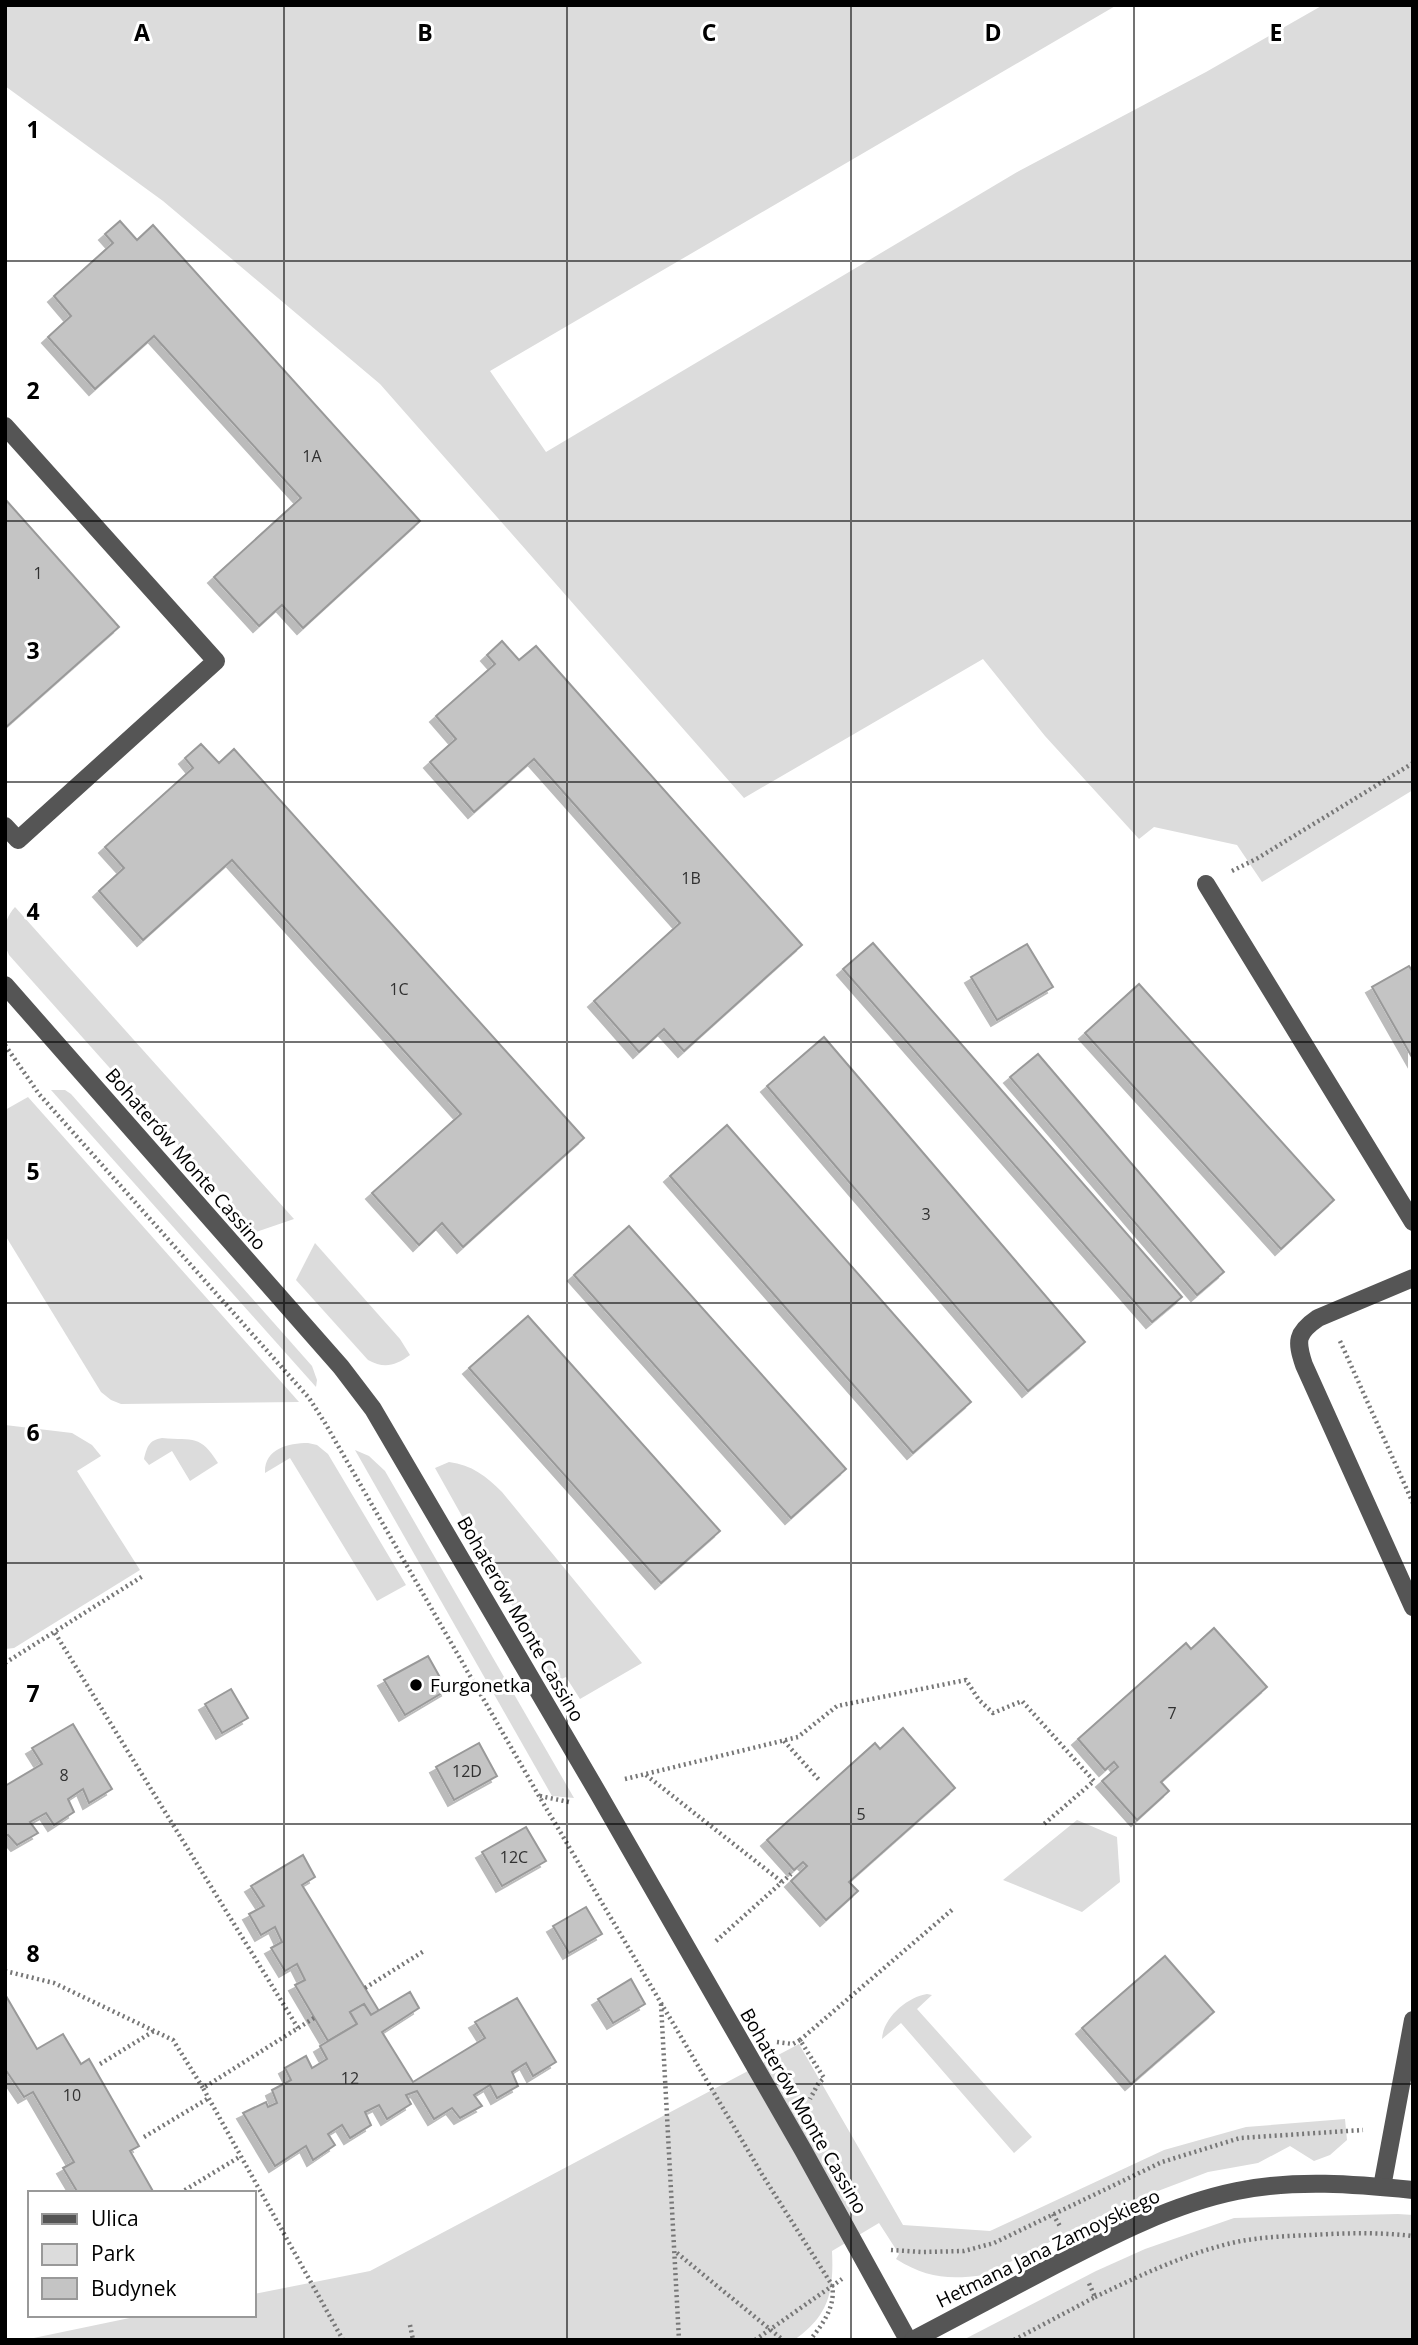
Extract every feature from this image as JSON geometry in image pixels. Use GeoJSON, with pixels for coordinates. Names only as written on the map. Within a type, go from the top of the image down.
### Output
{"type":"FeatureCollection","features":[{"type":"Feature","properties":{"kind":"street"},"geometry":{"type":"LineString","coordinates":[[5,426],[216,661],[18,840],[5,826]]}},
{"type":"Feature","properties":{"kind":"street"},"geometry":{"type":"LineString","coordinates":[[1206,884],[1413,1222]]}},
{"type":"Feature","properties":{"kind":"street","name":"Bohaterów Monte Cassino"},"geometry":{"type":"LineString","coordinates":[[5,985],[341,1367],[373,1409],[626,1841],[911,2340]]}},
{"type":"Feature","properties":{"kind":"street"},"geometry":{"type":"LineString","coordinates":[[1413,1278],[1318,1318],[1300,1335],[1299,1347],[1304,1365],[1413,1607]]}},
{"type":"Feature","properties":{"kind":"street"},"geometry":{"type":"LineString","coordinates":[[1382,2187],[1413,2020]]}},
{"type":"Feature","properties":{"kind":"street","name":"Hetmana Jana Zamoyskiego"},"geometry":{"type":"LineString","coordinates":[[911,2340],[1121,2232],[1188,2203],[1262,2187],[1311,2184],[1413,2189]]}},
{"type":"Feature","properties":{"kind":"path"},"geometry":{"type":"LineString","coordinates":[[1206,884],[1258,858],[1413,763]]}},
{"type":"Feature","properties":{"kind":"path"},"geometry":{"type":"LineString","coordinates":[[5,1045],[39,1094],[309,1398],[326,1423],[539,1796],[763,2176],[832,2285],[832,2304],[810,2340]]}},
{"type":"Feature","properties":{"kind":"path"},"geometry":{"type":"LineString","coordinates":[[1350,1334],[1339,1340],[1413,1503]]}},
{"type":"Feature","properties":{"kind":"path"},"geometry":{"type":"LineString","coordinates":[[5,1663],[143,1576]]}},
{"type":"Feature","properties":{"kind":"path"},"geometry":{"type":"LineString","coordinates":[[55,1633],[298,2028]]}},
{"type":"Feature","properties":{"kind":"path"},"geometry":{"type":"LineString","coordinates":[[620,1780],[798,1737],[837,1706],[966,1680],[979,1700],[993,1713],[1022,1701],[1094,1781],[1044,1824]]}},
{"type":"Feature","properties":{"kind":"path"},"geometry":{"type":"LineString","coordinates":[[784,1741],[820,1781]]}},
{"type":"Feature","properties":{"kind":"path"},"geometry":{"type":"LineString","coordinates":[[646,1775],[782,1882]]}},
{"type":"Feature","properties":{"kind":"path"},"geometry":{"type":"LineString","coordinates":[[539,1796],[578,1804]]}},
{"type":"Feature","properties":{"kind":"path"},"geometry":{"type":"LineString","coordinates":[[714,1943],[791,1874]]}},
{"type":"Feature","properties":{"kind":"path"},"geometry":{"type":"LineString","coordinates":[[775,2041],[793,2045],[800,2040],[953,1909]]}},
{"type":"Feature","properties":{"kind":"path"},"geometry":{"type":"LineString","coordinates":[[365,1988],[424,1951]]}},
{"type":"Feature","properties":{"kind":"path"},"geometry":{"type":"LineString","coordinates":[[5,1971],[54,1983],[173,2040],[209,2098],[343,2340]]}},
{"type":"Feature","properties":{"kind":"path"},"geometry":{"type":"LineString","coordinates":[[661,2003],[679,2340]]}},
{"type":"Feature","properties":{"kind":"path"},"geometry":{"type":"LineString","coordinates":[[203,2088],[314,2018]]}},
{"type":"Feature","properties":{"kind":"path"},"geometry":{"type":"LineString","coordinates":[[100,2064],[155,2031]]}},
{"type":"Feature","properties":{"kind":"path"},"geometry":{"type":"LineString","coordinates":[[800,2040],[824,2078]]}},
{"type":"Feature","properties":{"kind":"path"},"geometry":{"type":"LineString","coordinates":[[144,2137],[209,2098]]}},
{"type":"Feature","properties":{"kind":"path"},"geometry":{"type":"LineString","coordinates":[[887,2252],[892,2249],[922,2252],[964,2251],[994,2243],[1162,2162],[1240,2138],[1391,2130]]}},
{"type":"Feature","properties":{"kind":"path"},"geometry":{"type":"LineString","coordinates":[[183,2191],[241,2156]]}},
{"type":"Feature","properties":{"kind":"path"},"geometry":{"type":"LineString","coordinates":[[1054,2214],[1064,2235]]}},
{"type":"Feature","properties":{"kind":"path"},"geometry":{"type":"LineString","coordinates":[[1014,2340],[1139,2276],[1241,2241],[1346,2233],[1413,2236]]}},
{"type":"Feature","properties":{"kind":"path"},"geometry":{"type":"LineString","coordinates":[[676,2253],[783,2340]]}},
{"type":"Feature","properties":{"kind":"path"},"geometry":{"type":"LineString","coordinates":[[1084,2273],[1095,2297]]}},
{"type":"Feature","properties":{"kind":"path"},"geometry":{"type":"LineString","coordinates":[[755,2340],[832,2285]]}},
{"type":"Feature","properties":{"kind":"path"},"geometry":{"type":"LineString","coordinates":[[410,2325],[413,2340]]}},
{"type":"Feature","properties":{"kind":"green space"},"geometry":{"type":"Polygon","coordinates":[[[5,5],[1117,5],[490,371],[546,452],[1019,171],[1206,72],[1323,5],[1413,5],[1413,790],[1262,882],[1237,845],[1154,827],[1139,839],[1045,736],[983,659],[744,798],[380,384],[163,201],[5,86],[5,5]]]}},
{"type":"Feature","properties":{"kind":"green space"},"geometry":{"type":"Polygon","coordinates":[[[15,907],[294,1219],[256,1232],[9,955],[4,930],[15,907]]]}},
{"type":"Feature","properties":{"kind":"green space"},"geometry":{"type":"Polygon","coordinates":[[[51,1090],[65,1090],[71,1094],[312,1366],[317,1380],[316,1387],[51,1090]]]}},
{"type":"Feature","properties":{"kind":"green space"},"geometry":{"type":"Polygon","coordinates":[[[28,1097],[299,1402],[121,1404],[101,1392],[5,1235],[5,1110],[28,1097]]]}},
{"type":"Feature","properties":{"kind":"green space"},"geometry":{"type":"Polygon","coordinates":[[[315,1243],[400,1339],[410,1355],[389,1365],[379,1365],[368,1360],[296,1280],[315,1243]]]}},
{"type":"Feature","properties":{"kind":"green space"},"geometry":{"type":"Polygon","coordinates":[[[5,1425],[72,1433],[92,1445],[101,1456],[77,1471],[140,1570],[14,1648],[5,1649],[5,1425]]]}},
{"type":"Feature","properties":{"kind":"green space"},"geometry":{"type":"Polygon","coordinates":[[[162,1438],[201,1443],[218,1463],[190,1481],[172,1451],[149,1465],[144,1459],[148,1448],[151,1442],[162,1438]]]}},
{"type":"Feature","properties":{"kind":"green space"},"geometry":{"type":"Polygon","coordinates":[[[308,1443],[317,1445],[328,1454],[406,1585],[377,1601],[290,1458],[265,1473],[268,1458],[273,1453],[285,1446],[308,1443]]]}},
{"type":"Feature","properties":{"kind":"green space"},"geometry":{"type":"Polygon","coordinates":[[[355,1450],[369,1456],[385,1471],[574,1798],[552,1796],[355,1450]]]}},
{"type":"Feature","properties":{"kind":"green space"},"geometry":{"type":"Polygon","coordinates":[[[449,1462],[478,1472],[502,1492],[642,1663],[580,1699],[566,1677],[555,1682],[435,1468],[449,1462]]]}},
{"type":"Feature","properties":{"kind":"green space"},"geometry":{"type":"Polygon","coordinates":[[[1077,1820],[1117,1837],[1120,1882],[1082,1912],[1003,1880],[1077,1820]]]}},
{"type":"Feature","properties":{"kind":"green space"},"geometry":{"type":"Polygon","coordinates":[[[932,1995],[917,2009],[1032,2137],[1014,2153],[901,2023],[882,2039],[883,2031],[897,2010],[912,1999],[932,1995]]]}},
{"type":"Feature","properties":{"kind":"green space"},"geometry":{"type":"Polygon","coordinates":[[[799,2044],[903,2225],[990,2231],[1164,2150],[1246,2127],[1345,2119],[1347,2140],[1330,2155],[1314,2161],[1290,2146],[1258,2163],[1208,2172],[1129,2202],[984,2275],[938,2276],[907,2265],[896,2259],[899,2254],[879,2223],[832,2251],[832,2278],[827,2302],[815,2322],[794,2340],[24,2340],[134,2317],[256,2317],[256,2294],[370,2271],[799,2044]]]}},
{"type":"Feature","properties":{"kind":"green space"},"geometry":{"type":"Polygon","coordinates":[[[1413,2215],[1413,2340],[963,2340],[1096,2271],[1145,2249],[1234,2218],[1413,2215]]]}},
{"type":"Feature","properties":{"kind":"building"},"geometry":{"type":"Polygon","coordinates":[[[120,221],[137,240],[153,225],[420,521],[303,628],[282,605],[259,626],[214,577],[301,498],[154,336],[95,389],[48,337],[71,316],[54,296],[113,243],[105,234],[120,221]]]}},
{"type":"Feature","properties":{"kind":"building"},"geometry":{"type":"Polygon","coordinates":[[[5,499],[119,627],[5,728],[5,499]]]}},
{"type":"Feature","properties":{"kind":"building"},"geometry":{"type":"Polygon","coordinates":[[[502,641],[519,660],[536,646],[802,945],[684,1051],[664,1029],[639,1052],[594,1001],[680,923],[534,759],[474,812],[430,762],[456,739],[436,716],[495,664],[487,655],[502,641]]]}},
{"type":"Feature","properties":{"kind":"building"},"geometry":{"type":"Polygon","coordinates":[[[201,744],[219,763],[234,749],[584,1138],[463,1247],[442,1223],[419,1245],[372,1193],[461,1114],[232,860],[143,940],[99,891],[124,868],[105,847],[193,768],[185,758],[201,744]]]}},
{"type":"Feature","properties":{"kind":"building"},"geometry":{"type":"Polygon","coordinates":[[[873,943],[1182,1297],[1152,1322],[843,969],[873,943]]]}},
{"type":"Feature","properties":{"kind":"building"},"geometry":{"type":"Polygon","coordinates":[[[1027,944],[1053,987],[997,1020],[971,977],[1027,944]]]}},
{"type":"Feature","properties":{"kind":"building"},"geometry":{"type":"Polygon","coordinates":[[[1409,966],[1413,972],[1413,1059],[1372,987],[1409,966]]]}},
{"type":"Feature","properties":{"kind":"building"},"geometry":{"type":"Polygon","coordinates":[[[1139,984],[1334,1200],[1281,1249],[1085,1033],[1139,984]]]}},
{"type":"Feature","properties":{"kind":"building"},"geometry":{"type":"Polygon","coordinates":[[[824,1037],[1085,1342],[1028,1391],[767,1086],[824,1037]]]}},
{"type":"Feature","properties":{"kind":"building"},"geometry":{"type":"Polygon","coordinates":[[[1038,1054],[1224,1272],[1197,1295],[1010,1077],[1038,1054]]]}},
{"type":"Feature","properties":{"kind":"building"},"geometry":{"type":"Polygon","coordinates":[[[727,1125],[971,1402],[913,1453],[670,1176],[727,1125]]]}},
{"type":"Feature","properties":{"kind":"building"},"geometry":{"type":"Polygon","coordinates":[[[629,1226],[846,1469],[791,1518],[574,1275],[629,1226]]]}},
{"type":"Feature","properties":{"kind":"building"},"geometry":{"type":"Polygon","coordinates":[[[528,1316],[720,1531],[661,1583],[469,1368],[528,1316]]]}},
{"type":"Feature","properties":{"kind":"building"},"geometry":{"type":"Polygon","coordinates":[[[1214,1628],[1267,1687],[1161,1782],[1169,1791],[1137,1820],[1102,1781],[1118,1767],[1114,1762],[1105,1770],[1078,1739],[1186,1643],[1191,1649],[1214,1628]]]}},
{"type":"Feature","properties":{"kind":"building","name":"Furgonetka"},"geometry":{"type":"Polygon","coordinates":[[[428,1656],[447,1690],[405,1715],[384,1680],[428,1656]]]}},
{"type":"Feature","properties":{"kind":"building"},"geometry":{"type":"Polygon","coordinates":[[[231,1689],[248,1718],[222,1733],[205,1704],[231,1689]]]}},
{"type":"Feature","properties":{"kind":"building"},"geometry":{"type":"Polygon","coordinates":[[[73,1724],[112,1789],[89,1803],[83,1789],[68,1799],[74,1812],[54,1825],[46,1813],[30,1822],[38,1833],[17,1845],[8,1835],[5,1836],[5,1786],[42,1764],[32,1748],[73,1724]]]}},
{"type":"Feature","properties":{"kind":"building"},"geometry":{"type":"Polygon","coordinates":[[[903,1728],[955,1788],[849,1882],[858,1891],[826,1920],[791,1881],[807,1866],[803,1862],[794,1870],[767,1840],[875,1743],[880,1749],[903,1728]]]}},
{"type":"Feature","properties":{"kind":"building"},"geometry":{"type":"Polygon","coordinates":[[[479,1743],[497,1776],[454,1800],[436,1767],[479,1743]]]}},
{"type":"Feature","properties":{"kind":"building"},"geometry":{"type":"Polygon","coordinates":[[[526,1827],[546,1861],[502,1886],[482,1852],[526,1827]]]}},
{"type":"Feature","properties":{"kind":"building"},"geometry":{"type":"Polygon","coordinates":[[[303,1855],[315,1877],[302,1885],[379,2011],[371,2015],[364,2004],[350,2012],[357,2024],[328,2041],[295,1985],[305,1980],[297,1964],[285,1971],[271,1948],[282,1942],[275,1927],[261,1935],[249,1914],[264,1906],[251,1886],[303,1855]]]}},
{"type":"Feature","properties":{"kind":"building"},"geometry":{"type":"Polygon","coordinates":[[[586,1907],[602,1934],[569,1953],[553,1926],[586,1907]]]}},
{"type":"Feature","properties":{"kind":"building"},"geometry":{"type":"Polygon","coordinates":[[[1165,1956],[1214,2012],[1131,2084],[1082,2028],[1165,1956]]]}},
{"type":"Feature","properties":{"kind":"building"},"geometry":{"type":"Polygon","coordinates":[[[631,1979],[645,2004],[613,2023],[598,1999],[631,1979]]]}},
{"type":"Feature","properties":{"kind":"building"},"geometry":{"type":"Polygon","coordinates":[[[410,1992],[419,2008],[382,2032],[413,2082],[485,2038],[475,2022],[517,1998],[556,2062],[533,2076],[526,2063],[512,2072],[518,2086],[497,2098],[490,2085],[474,2095],[482,2106],[460,2118],[452,2108],[434,2119],[417,2091],[406,2095],[411,2104],[387,2119],[379,2105],[365,2112],[371,2125],[350,2138],[342,2125],[328,2134],[335,2145],[313,2160],[306,2146],[275,2166],[243,2113],[266,2102],[268,2107],[277,2103],[272,2090],[291,2080],[285,2068],[306,2056],[312,2068],[327,2059],[320,2046],[357,2024],[350,2012],[364,2004],[371,2015],[410,1992]]]}},
{"type":"Feature","properties":{"kind":"building"},"geometry":{"type":"Polygon","coordinates":[[[6,1996],[37,2049],[63,2034],[81,2064],[89,2059],[139,2146],[130,2151],[153,2191],[77,2191],[63,2168],[74,2162],[33,2092],[24,2097],[5,2069],[6,1996]]]}},
{"type":"Feature","properties":{"kind":"place","name":"Furgonetka"},"geometry":{"type":"Point","coordinates":[416,1685]}}]}
